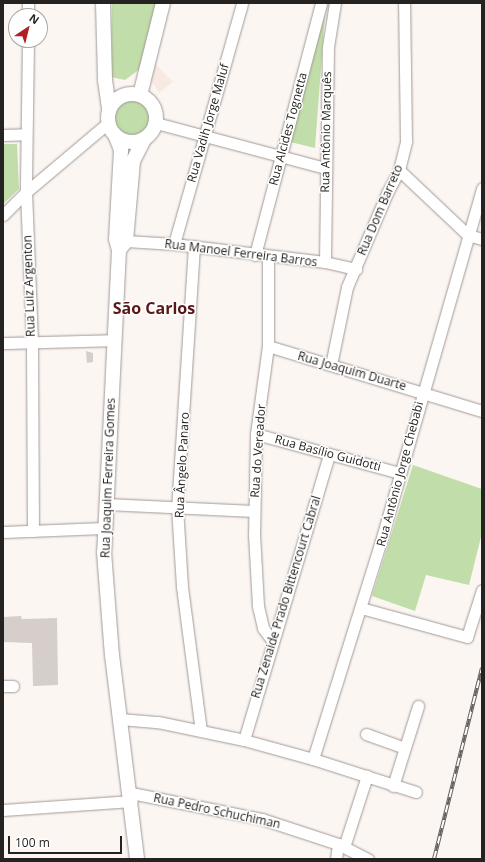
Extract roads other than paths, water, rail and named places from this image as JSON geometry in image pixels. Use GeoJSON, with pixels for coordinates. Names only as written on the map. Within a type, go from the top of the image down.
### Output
{"type":"FeatureCollection","features":[{"type":"Feature","properties":{"kind":"main road"},"geometry":{"type":"LineString","coordinates":[[103,3],[105,80],[108,117],[116,137],[130,142],[144,139],[156,123],[153,107],[140,95]]}},
{"type":"Feature","properties":{"kind":"main road"},"geometry":{"type":"LineString","coordinates":[[140,95],[163,3]]}},
{"type":"Feature","properties":{"kind":"main road"},"geometry":{"type":"LineString","coordinates":[[108,117],[118,98],[140,95]]}},
{"type":"Feature","properties":{"kind":"main road","name":"Rua Joaquim Ferreira Gomes"},"geometry":{"type":"LineString","coordinates":[[116,137],[121,150],[116,240],[122,245]]}},
{"type":"Feature","properties":{"kind":"main road","name":"Rua Joaquim Ferreira Gomes"},"geometry":{"type":"LineString","coordinates":[[137,859],[131,797],[111,640],[104,528],[114,340],[122,245],[133,161],[144,139]]}},
{"type":"Feature","properties":{"kind":"street","name":"Rua Vadih Jorge Maluf"},"geometry":{"type":"LineString","coordinates":[[174,244],[242,3]]}},
{"type":"Feature","properties":{"kind":"street","name":"Rua Alcides Tognetta"},"geometry":{"type":"LineString","coordinates":[[254,255],[321,3]]}},
{"type":"Feature","properties":{"kind":"street","name":"Rua Antônio Marquês"},"geometry":{"type":"LineString","coordinates":[[324,262],[324,168],[328,48],[335,3]]}},
{"type":"Feature","properties":{"kind":"street","name":"Rua Dom Barreto"},"geometry":{"type":"LineString","coordinates":[[331,365],[343,302],[387,193],[399,170],[406,141],[404,3]]}},
{"type":"Feature","properties":{"kind":"street","name":"Rua Luiz Argenton"},"geometry":{"type":"LineString","coordinates":[[28,48],[26,192],[32,343],[33,531]]}},
{"type":"Feature","properties":{"kind":"street"},"geometry":{"type":"LineString","coordinates":[[3,215],[108,117]]}},
{"type":"Feature","properties":{"kind":"street"},"geometry":{"type":"LineString","coordinates":[[156,123],[324,168]]}},
{"type":"Feature","properties":{"kind":"street"},"geometry":{"type":"LineString","coordinates":[[3,135],[26,134]]}},
{"type":"Feature","properties":{"kind":"street"},"geometry":{"type":"LineString","coordinates":[[399,170],[468,235],[482,239]]}},
{"type":"Feature","properties":{"kind":"street","name":"Rua Antônio Jorge Chebabi"},"geometry":{"type":"LineString","coordinates":[[313,759],[361,608],[422,391],[482,188]]}},
{"type":"Feature","properties":{"kind":"street","name":"Rua Manoel Ferreira Barros"},"geometry":{"type":"LineString","coordinates":[[122,245],[174,244],[194,246],[268,257],[324,262],[356,269]]}},
{"type":"Feature","properties":{"kind":"street","name":"Rua Ângelo Panaro"},"geometry":{"type":"LineString","coordinates":[[194,246],[177,507],[182,587],[200,731]]}},
{"type":"Feature","properties":{"kind":"street","name":"Rua do Vereador"},"geometry":{"type":"LineString","coordinates":[[268,257],[268,346],[256,434],[254,511],[258,606],[263,628],[273,642]]}},
{"type":"Feature","properties":{"kind":"street"},"geometry":{"type":"LineString","coordinates":[[3,343],[114,340]]}},
{"type":"Feature","properties":{"kind":"street","name":"Rua Joaquim Duarte"},"geometry":{"type":"LineString","coordinates":[[268,346],[422,391],[482,411]]}},
{"type":"Feature","properties":{"kind":"street","name":"Rua Basílio Guidotti"},"geometry":{"type":"LineString","coordinates":[[256,434],[400,473]]}},
{"type":"Feature","properties":{"kind":"street","name":"Rua Zenaide Prado Bittencourt Cabral"},"geometry":{"type":"LineString","coordinates":[[244,740],[330,454]]}},
{"type":"Feature","properties":{"kind":"street"},"geometry":{"type":"LineString","coordinates":[[106,504],[254,511]]}},
{"type":"Feature","properties":{"kind":"street"},"geometry":{"type":"LineString","coordinates":[[3,532],[104,528]]}},
{"type":"Feature","properties":{"kind":"street"},"geometry":{"type":"LineString","coordinates":[[361,608],[467,637],[482,590]]}},
{"type":"Feature","properties":{"kind":"street"},"geometry":{"type":"LineString","coordinates":[[393,786],[418,706]]}},
{"type":"Feature","properties":{"kind":"street"},"geometry":{"type":"LineString","coordinates":[[120,719],[158,722],[244,740],[313,759],[393,786],[416,792]]}},
{"type":"Feature","properties":{"kind":"street"},"geometry":{"type":"LineString","coordinates":[[366,734],[405,748]]}},
{"type":"Feature","properties":{"kind":"street"},"geometry":{"type":"LineString","coordinates":[[336,859],[367,776]]}},
{"type":"Feature","properties":{"kind":"street"},"geometry":{"type":"LineString","coordinates":[[3,810],[131,797]]}},
{"type":"Feature","properties":{"kind":"street","name":"Rua Pedro Schuchiman"},"geometry":{"type":"LineString","coordinates":[[131,797],[262,819],[341,846],[368,859]]}},
{"type":"Feature","properties":{"kind":"railway"},"geometry":{"type":"LineString","coordinates":[[434,859],[482,668]]}},
{"type":"Feature","properties":{"kind":"district","name":"São Carlos"},"geometry":{"type":"Point","coordinates":[154,308]}}]}
